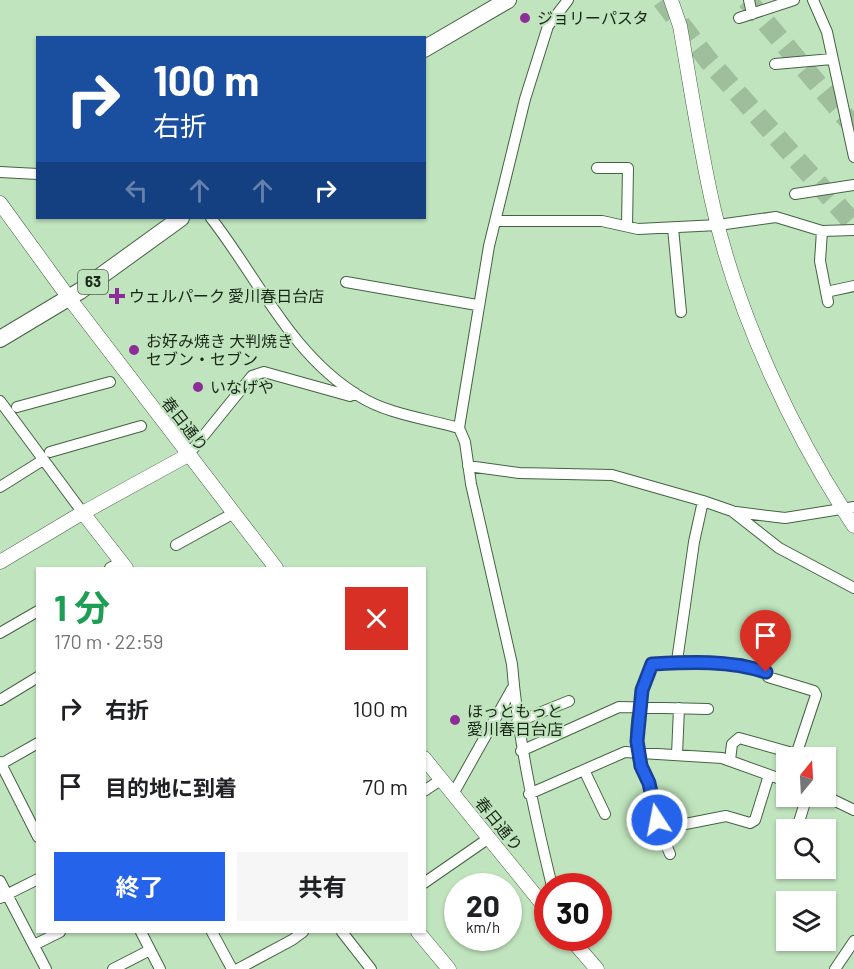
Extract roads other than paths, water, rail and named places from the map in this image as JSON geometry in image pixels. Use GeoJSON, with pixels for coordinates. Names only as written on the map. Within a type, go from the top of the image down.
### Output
{"type":"FeatureCollection","features":[{"type":"Feature","properties":{"kind":"main road"},"geometry":{"type":"LineString","coordinates":[[426,48],[508,0]]}},
{"type":"Feature","properties":{"kind":"main road","name":"63"},"geometry":{"type":"LineString","coordinates":[[0,339],[69,298],[180,219]]}},
{"type":"Feature","properties":{"kind":"street"},"geometry":{"type":"LineString","coordinates":[[549,873],[521,751],[512,689],[512,664],[468,466],[465,442],[459,428],[477,305],[525,99],[544,34],[568,0]]}},
{"type":"Feature","properties":{"kind":"street"},"geometry":{"type":"LineString","coordinates":[[671,0],[680,26],[718,225],[743,301],[789,417],[848,508],[854,526]]}},
{"type":"Feature","properties":{"kind":"street"},"geometry":{"type":"LineString","coordinates":[[749,0],[752,14]]}},
{"type":"Feature","properties":{"kind":"street"},"geometry":{"type":"LineString","coordinates":[[739,18],[794,0]]}},
{"type":"Feature","properties":{"kind":"street"},"geometry":{"type":"LineString","coordinates":[[813,0],[827,33],[852,139],[854,157]]}},
{"type":"Feature","properties":{"kind":"street"},"geometry":{"type":"LineString","coordinates":[[775,64],[832,59]]}},
{"type":"Feature","properties":{"kind":"street"},"geometry":{"type":"LineString","coordinates":[[597,168],[628,168],[627,226]]}},
{"type":"Feature","properties":{"kind":"street"},"geometry":{"type":"LineString","coordinates":[[0,172],[36,174]]}},
{"type":"Feature","properties":{"kind":"street"},"geometry":{"type":"LineString","coordinates":[[795,194],[854,185]]}},
{"type":"Feature","properties":{"kind":"street","name":"春日通り"},"geometry":{"type":"LineString","coordinates":[[0,203],[69,298],[275,567]]}},
{"type":"Feature","properties":{"kind":"street"},"geometry":{"type":"LineString","coordinates":[[495,221],[602,221],[638,229],[718,225],[776,217],[822,231],[854,230]]}},
{"type":"Feature","properties":{"kind":"street"},"geometry":{"type":"LineString","coordinates":[[212,219],[304,349],[355,393],[376,404],[459,428]]}},
{"type":"Feature","properties":{"kind":"street"},"geometry":{"type":"LineString","coordinates":[[674,228],[681,312]]}},
{"type":"Feature","properties":{"kind":"street"},"geometry":{"type":"LineString","coordinates":[[822,231],[820,261],[827,297],[854,286]]}},
{"type":"Feature","properties":{"kind":"street"},"geometry":{"type":"LineString","coordinates":[[346,282],[477,305]]}},
{"type":"Feature","properties":{"kind":"street"},"geometry":{"type":"LineString","coordinates":[[0,562],[188,455],[252,376],[264,372],[350,396],[355,393]]}},
{"type":"Feature","properties":{"kind":"street"},"geometry":{"type":"LineString","coordinates":[[8,411],[110,382]]}},
{"type":"Feature","properties":{"kind":"street"},"geometry":{"type":"LineString","coordinates":[[0,401],[47,456],[119,566]]}},
{"type":"Feature","properties":{"kind":"street"},"geometry":{"type":"LineString","coordinates":[[0,487],[47,456],[141,426]]}},
{"type":"Feature","properties":{"kind":"street"},"geometry":{"type":"LineString","coordinates":[[468,466],[519,473],[612,475],[732,511],[762,517],[785,518],[848,508]]}},
{"type":"Feature","properties":{"kind":"street"},"geometry":{"type":"LineString","coordinates":[[677,661],[694,542],[704,501]]}},
{"type":"Feature","properties":{"kind":"street"},"geometry":{"type":"LineString","coordinates":[[732,511],[779,548],[854,588]]}},
{"type":"Feature","properties":{"kind":"street"},"geometry":{"type":"LineString","coordinates":[[176,545],[234,513]]}},
{"type":"Feature","properties":{"kind":"street"},"geometry":{"type":"LineString","coordinates":[[0,633],[36,612]]}},
{"type":"Feature","properties":{"kind":"street"},"geometry":{"type":"LineString","coordinates":[[669,854],[638,752],[639,708],[642,690],[652,664],[677,661],[741,664],[766,672],[768,677],[814,691],[816,695],[799,747]]}},
{"type":"Feature","properties":{"kind":"street"},"geometry":{"type":"LineString","coordinates":[[0,700],[36,678]]}},
{"type":"Feature","properties":{"kind":"street"},"geometry":{"type":"LineString","coordinates":[[453,794],[512,689]]}},
{"type":"Feature","properties":{"kind":"street"},"geometry":{"type":"LineString","coordinates":[[517,722],[569,701]]}},
{"type":"Feature","properties":{"kind":"street"},"geometry":{"type":"LineString","coordinates":[[521,751],[619,707],[708,709]]}},
{"type":"Feature","properties":{"kind":"street"},"geometry":{"type":"LineString","coordinates":[[677,755],[679,708]]}},
{"type":"Feature","properties":{"kind":"street"},"geometry":{"type":"LineString","coordinates":[[730,760],[732,744],[739,738],[776,750]]}},
{"type":"Feature","properties":{"kind":"street"},"geometry":{"type":"LineString","coordinates":[[36,744],[0,763],[36,833]]}},
{"type":"Feature","properties":{"kind":"street"},"geometry":{"type":"LineString","coordinates":[[530,794],[625,752],[730,760],[776,776]]}},
{"type":"Feature","properties":{"kind":"street","name":"春日通り"},"geometry":{"type":"LineString","coordinates":[[426,760],[534,894]]}},
{"type":"Feature","properties":{"kind":"street"},"geometry":{"type":"LineString","coordinates":[[584,770],[604,814]]}},
{"type":"Feature","properties":{"kind":"street"},"geometry":{"type":"LineString","coordinates":[[660,829],[726,816],[750,823],[755,820],[769,775]]}},
{"type":"Feature","properties":{"kind":"street"},"geometry":{"type":"LineString","coordinates":[[426,790],[442,779]]}},
{"type":"Feature","properties":{"kind":"street"},"geometry":{"type":"LineString","coordinates":[[836,801],[854,810]]}},
{"type":"Feature","properties":{"kind":"street"},"geometry":{"type":"LineString","coordinates":[[27,817],[36,811]]}},
{"type":"Feature","properties":{"kind":"street"},"geometry":{"type":"LineString","coordinates":[[426,882],[489,838]]}},
{"type":"Feature","properties":{"kind":"street"},"geometry":{"type":"LineString","coordinates":[[3,896],[36,880]]}},
{"type":"Feature","properties":{"kind":"street"},"geometry":{"type":"LineString","coordinates":[[0,881],[3,896],[34,945],[46,969]]}},
{"type":"Feature","properties":{"kind":"street"},"geometry":{"type":"LineString","coordinates":[[34,945],[58,933]]}},
{"type":"Feature","properties":{"kind":"street"},"geometry":{"type":"LineString","coordinates":[[142,933],[160,969]]}},
{"type":"Feature","properties":{"kind":"street"},"geometry":{"type":"LineString","coordinates":[[213,933],[232,969]]}},
{"type":"Feature","properties":{"kind":"street"},"geometry":{"type":"LineString","coordinates":[[238,969],[302,933]]}},
{"type":"Feature","properties":{"kind":"street"},"geometry":{"type":"LineString","coordinates":[[343,933],[367,968]]}},
{"type":"Feature","properties":{"kind":"street"},"geometry":{"type":"LineString","coordinates":[[419,933],[448,969]]}},
{"type":"Feature","properties":{"kind":"street"},"geometry":{"type":"LineString","coordinates":[[834,969],[854,941]]}},
{"type":"Feature","properties":{"kind":"street"},"geometry":{"type":"LineString","coordinates":[[113,969],[150,950]]}},
{"type":"Feature","properties":{"kind":"street"},"geometry":{"type":"LineString","coordinates":[[581,951],[597,969]]}},
{"type":"Feature","properties":{"kind":"tunnel"},"geometry":{"type":"LineString","coordinates":[[662,0],[708,60],[854,224]]}},
{"type":"Feature","properties":{"kind":"tunnel"},"geometry":{"type":"LineString","coordinates":[[747,0],[854,127]]}},
{"type":"Feature","properties":{"kind":"place","name":"ジョリーパスタ"},"geometry":{"type":"Point","coordinates":[525,18]}},
{"type":"Feature","properties":{"kind":"place","name":"ウェルパーク 愛川春日台店"},"geometry":{"type":"Point","coordinates":[117,296]}},
{"type":"Feature","properties":{"kind":"place","name":"お好み焼き 大判焼き セブン・セブン"},"geometry":{"type":"Point","coordinates":[134,350]}},
{"type":"Feature","properties":{"kind":"place","name":"いなげや"},"geometry":{"type":"Point","coordinates":[198,387]}},
{"type":"Feature","properties":{"kind":"place","name":"ほっともっと 愛川春日台店"},"geometry":{"type":"Point","coordinates":[455,720]}}]}
